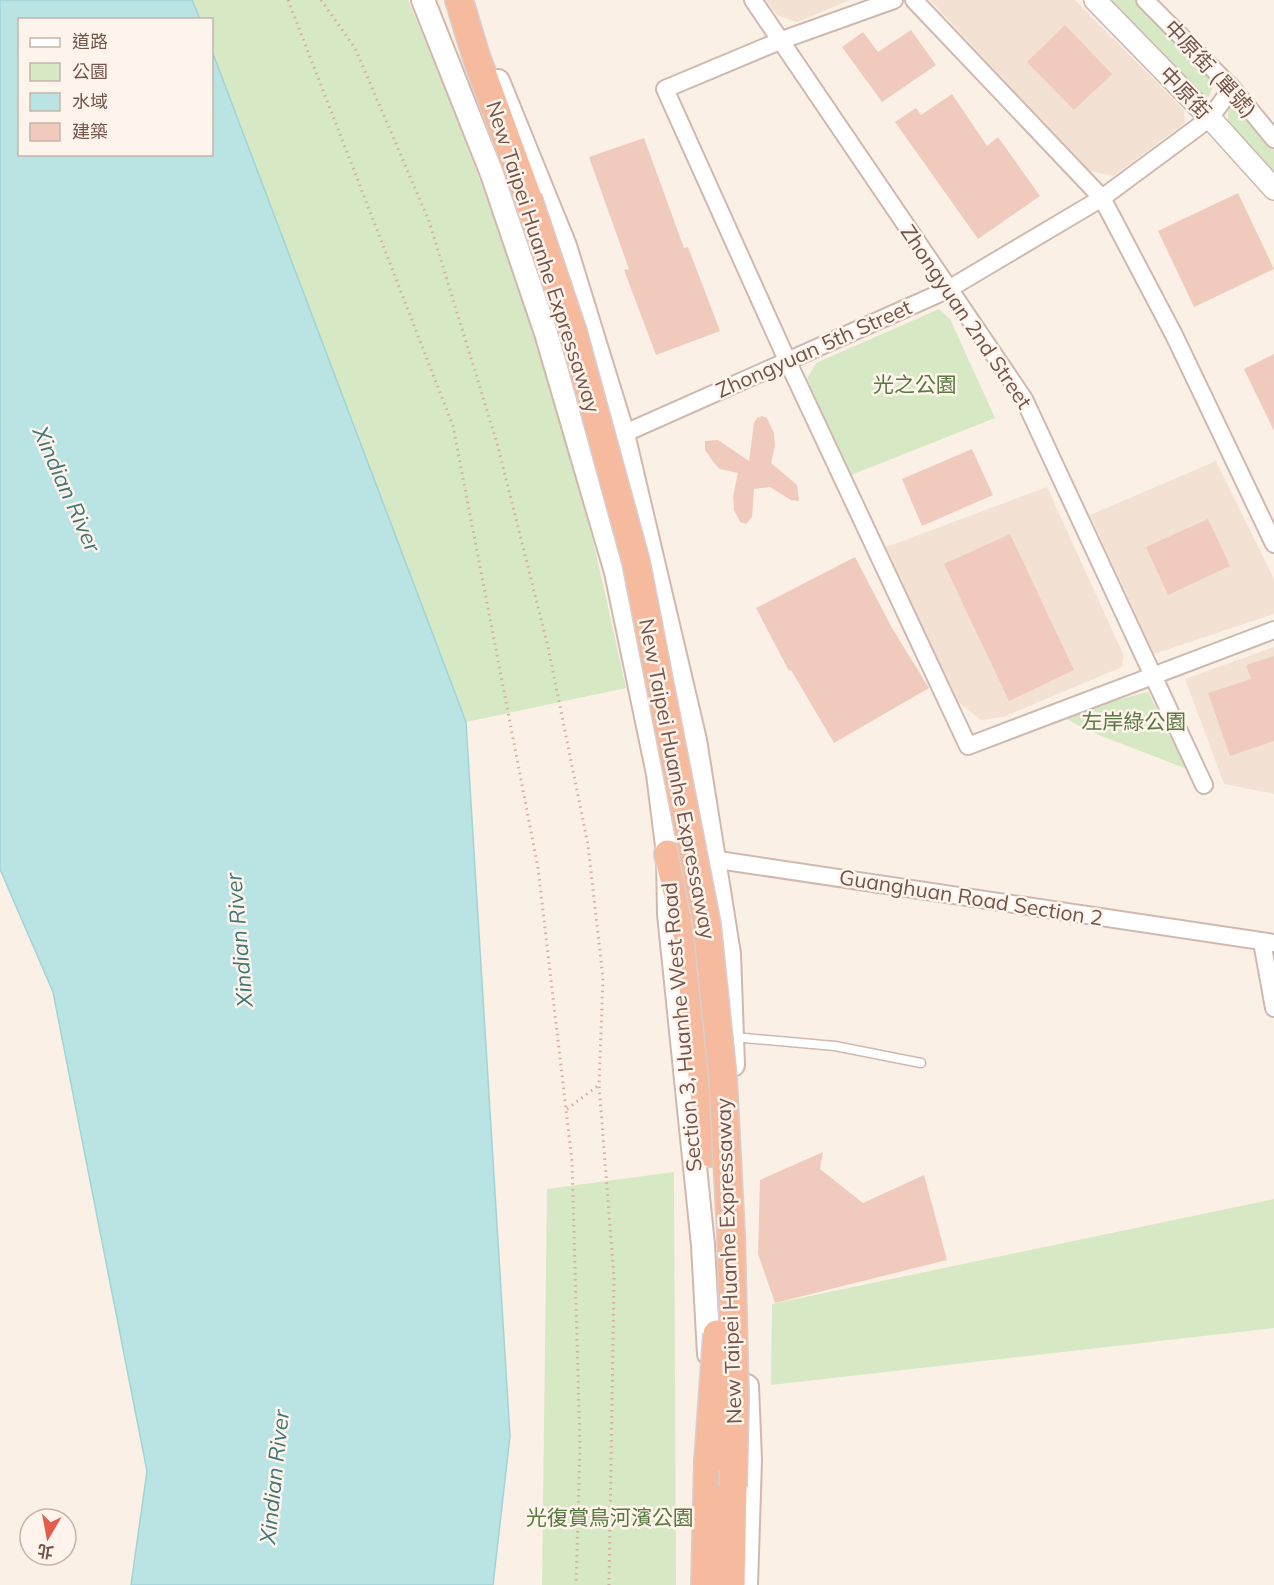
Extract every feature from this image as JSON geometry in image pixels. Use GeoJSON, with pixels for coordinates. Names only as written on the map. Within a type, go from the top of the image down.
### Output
{"type":"FeatureCollection","features":[{"type":"Feature","properties":{"kind":"highway","name":"New Taipei Huanhe Expressaway"},"geometry":{"type":"LineString","coordinates":[[460,0],[476,56],[528,198],[573,332],[636,562],[707,925],[723,1078],[731,1235],[735,1398],[730,1585]]}},
{"type":"Feature","properties":{"kind":"highway","name":"New Taipei Huanhe Expressaway"},"geometry":{"type":"LineString","coordinates":[[668,854],[688,939],[710,1153],[717,1342],[708,1462],[705,1585]]}},
{"type":"Feature","properties":{"kind":"main road","name":"Section 3, Huanhe West Road"},"geometry":{"type":"LineString","coordinates":[[423,0],[492,174],[546,333],[616,572],[658,774],[668,854],[669,914],[703,1245],[709,1353],[721,1465],[718,1585]]}},
{"type":"Feature","properties":{"kind":"main road","name":"Section 3, Huanhe West Road"},"geometry":{"type":"LineString","coordinates":[[460,0],[501,88],[566,246],[623,434],[695,740],[729,954],[750,1460],[746,1585]]}},
{"type":"Feature","properties":{"kind":"street","name":"Zhongyuan 2nd Street"},"geometry":{"type":"LineString","coordinates":[[753,0],[782,40],[947,290],[1024,399],[1204,785]]}},
{"type":"Feature","properties":{"kind":"street"},"geometry":{"type":"LineString","coordinates":[[894,0],[782,40],[665,89],[787,360],[968,746],[1274,630]]}},
{"type":"Feature","properties":{"kind":"street"},"geometry":{"type":"LineString","coordinates":[[914,0],[1102,198],[1174,335],[1274,544]]}},
{"type":"Feature","properties":{"kind":"street","name":"中原街"},"geometry":{"type":"LineString","coordinates":[[1095,0],[1210,118],[1274,189]]}},
{"type":"Feature","properties":{"kind":"street","name":"中原街 (單號)"},"geometry":{"type":"LineString","coordinates":[[1145,0],[1232,88],[1274,139]]}},
{"type":"Feature","properties":{"kind":"street","name":"Zhongyuan 5th Street"},"geometry":{"type":"LineString","coordinates":[[623,434],[947,290],[1102,198],[1210,118],[1232,88]]}},
{"type":"Feature","properties":{"kind":"street","name":"Guanghuan Road Section 2"},"geometry":{"type":"LineString","coordinates":[[668,854],[1268,942]]}},
{"type":"Feature","properties":{"kind":"street"},"geometry":{"type":"LineString","coordinates":[[1268,942],[1274,1008]]}},
{"type":"Feature","properties":{"kind":"lane"},"geometry":{"type":"LineString","coordinates":[[732,1037],[834,1046],[921,1063]]}},
{"type":"Feature","properties":{"kind":"path"},"geometry":{"type":"LineString","coordinates":[[288,0],[453,426],[538,868],[572,1161],[580,1447],[576,1585]]}},
{"type":"Feature","properties":{"kind":"path"},"geometry":{"type":"LineString","coordinates":[[321,0],[355,48],[429,220],[497,443],[548,647],[588,845],[603,978],[599,1085],[614,1278],[609,1585]]}},
{"type":"Feature","properties":{"kind":"path"},"geometry":{"type":"LineString","coordinates":[[566,1109],[599,1085]]}},
{"type":"Feature","properties":{"kind":"shaded area"},"geometry":{"type":"Polygon","coordinates":[[[766,0],[850,0],[797,22],[777,15],[766,0]]]}},
{"type":"Feature","properties":{"kind":"shaded area"},"geometry":{"type":"Polygon","coordinates":[[[930,0],[1075,0],[1184,110],[1185,123],[1113,176],[1088,171],[930,0]]]}},
{"type":"Feature","properties":{"kind":"shaded area"},"geometry":{"type":"Polygon","coordinates":[[[1216,461],[1274,579],[1274,614],[1154,654],[1090,515],[1216,461]]]}},
{"type":"Feature","properties":{"kind":"shaded area"},"geometry":{"type":"Polygon","coordinates":[[[1047,487],[1124,656],[1122,667],[1003,717],[981,720],[957,701],[886,547],[1047,487]]]}},
{"type":"Feature","properties":{"kind":"shaded area"},"geometry":{"type":"Polygon","coordinates":[[[1274,647],[1274,794],[1224,784],[1185,679],[1274,647]]]}},
{"type":"Feature","properties":{"kind":"green space"},"geometry":{"type":"Polygon","coordinates":[[[192,0],[408,0],[472,159],[547,377],[582,495],[626,688],[466,722],[213,54],[213,18],[200,18],[192,0]]]}},
{"type":"Feature","properties":{"kind":"green space"},"geometry":{"type":"Polygon","coordinates":[[[1111,0],[1135,0],[1215,81],[1209,96],[1204,97],[1111,0]]]}},
{"type":"Feature","properties":{"kind":"green space"},"geometry":{"type":"Polygon","coordinates":[[[1238,105],[1274,150],[1274,175],[1228,125],[1228,109],[1238,105]]]}},
{"type":"Feature","properties":{"kind":"green space","name":"光之公園"},"geometry":{"type":"Polygon","coordinates":[[[939,309],[950,319],[995,418],[851,475],[807,379],[816,363],[939,309]]]}},
{"type":"Feature","properties":{"kind":"green space","name":"左岸綠公園"},"geometry":{"type":"Polygon","coordinates":[[[1148,692],[1187,769],[1086,730],[1060,715],[1148,692]]]}},
{"type":"Feature","properties":{"kind":"green space","name":"光復賞鳥河濱公園"},"geometry":{"type":"Polygon","coordinates":[[[674,1172],[676,1585],[542,1585],[547,1189],[674,1172]]]}},
{"type":"Feature","properties":{"kind":"green space"},"geometry":{"type":"Polygon","coordinates":[[[1274,1199],[1274,1328],[771,1385],[772,1304],[1274,1199]]]}},
{"type":"Feature","properties":{"kind":"water","name":"Xindian River"},"geometry":{"type":"Polygon","coordinates":[[[0,0],[192,0],[200,18],[18,18],[18,156],[213,156],[213,54],[466,722],[510,1436],[493,1585],[131,1585],[147,1471],[53,992],[0,869],[0,0]]]}},
{"type":"Feature","properties":{"kind":"building"},"geometry":{"type":"Polygon","coordinates":[[[1065,25],[1112,74],[1074,110],[1027,62],[1065,25]]]}},
{"type":"Feature","properties":{"kind":"building"},"geometry":{"type":"Polygon","coordinates":[[[911,30],[936,65],[882,102],[842,47],[863,32],[878,52],[911,30]]]}},
{"type":"Feature","properties":{"kind":"building"},"geometry":{"type":"Polygon","coordinates":[[[952,94],[987,146],[998,137],[1040,196],[978,239],[895,122],[916,108],[921,115],[952,94]]]}},
{"type":"Feature","properties":{"kind":"building"},"geometry":{"type":"Polygon","coordinates":[[[644,138],[684,248],[688,247],[720,331],[656,355],[624,270],[629,269],[589,157],[644,138]]]}},
{"type":"Feature","properties":{"kind":"building"},"geometry":{"type":"Polygon","coordinates":[[[1238,193],[1274,269],[1194,307],[1158,231],[1238,193]]]}},
{"type":"Feature","properties":{"kind":"building"},"geometry":{"type":"Polygon","coordinates":[[[1274,354],[1274,431],[1244,369],[1274,354]]]}},
{"type":"Feature","properties":{"kind":"building"},"geometry":{"type":"Polygon","coordinates":[[[762,416],[767,418],[774,433],[775,446],[771,463],[797,485],[799,501],[791,500],[770,487],[754,489],[752,517],[746,524],[740,522],[734,510],[733,496],[738,473],[720,469],[705,450],[705,441],[718,440],[749,461],[754,423],[762,416]]]}},
{"type":"Feature","properties":{"kind":"building"},"geometry":{"type":"Polygon","coordinates":[[[972,449],[993,495],[922,526],[902,479],[972,449]]]}},
{"type":"Feature","properties":{"kind":"building"},"geometry":{"type":"Polygon","coordinates":[[[1208,519],[1230,566],[1168,595],[1146,547],[1208,519]]]}},
{"type":"Feature","properties":{"kind":"building"},"geometry":{"type":"Polygon","coordinates":[[[1010,534],[1074,670],[1009,701],[944,564],[1010,534]]]}},
{"type":"Feature","properties":{"kind":"building"},"geometry":{"type":"Polygon","coordinates":[[[855,557],[892,628],[929,688],[834,743],[791,670],[789,671],[756,608],[855,557]]]}},
{"type":"Feature","properties":{"kind":"building"},"geometry":{"type":"Polygon","coordinates":[[[1274,656],[1274,741],[1230,756],[1208,693],[1251,679],[1246,665],[1274,656]]]}},
{"type":"Feature","properties":{"kind":"building"},"geometry":{"type":"Polygon","coordinates":[[[823,1152],[820,1169],[863,1203],[924,1175],[947,1260],[775,1303],[758,1254],[760,1180],[823,1152]]]}}]}
